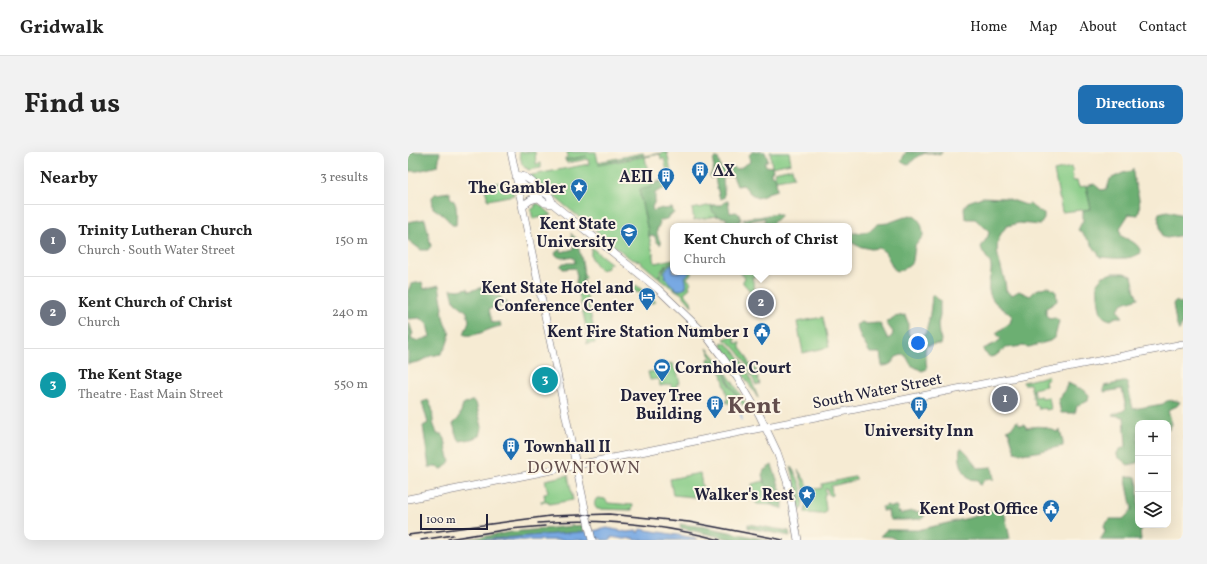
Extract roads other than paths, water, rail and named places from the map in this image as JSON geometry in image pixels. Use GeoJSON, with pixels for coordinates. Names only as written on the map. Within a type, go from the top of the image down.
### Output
{"type":"FeatureCollection","features":[{"type":"Feature","properties":{"kind":"main road"},"geometry":{"type":"LineString","coordinates":[[511,152],[592,540]]}},
{"type":"Feature","properties":{"kind":"main road"},"geometry":{"type":"LineString","coordinates":[[516,175],[522,184],[545,203],[553,204]]}},
{"type":"Feature","properties":{"kind":"main road"},"geometry":{"type":"LineString","coordinates":[[516,175],[525,177],[550,197],[553,204],[658,289],[705,334],[737,377],[765,426],[777,452],[787,481],[798,540]]}},
{"type":"Feature","properties":{"kind":"main road"},"geometry":{"type":"LineString","coordinates":[[523,207],[531,200],[540,198]]}},
{"type":"Feature","properties":{"kind":"main road","name":"South Water Street"},"geometry":{"type":"LineString","coordinates":[[408,499],[765,426],[1183,344]]}},
{"type":"Feature","properties":{"kind":"water"},"geometry":{"type":"Polygon","coordinates":[[[670,266],[670,275],[687,275],[685,277],[686,286],[684,289],[678,290],[665,277],[664,274],[670,266]]]}},
{"type":"Feature","properties":{"kind":"water"},"geometry":{"type":"Polygon","coordinates":[[[607,528],[627,532],[637,531],[638,533],[640,529],[690,537],[698,540],[635,540],[634,538],[624,539],[611,537],[611,540],[602,540],[600,538],[598,539],[599,540],[478,540],[593,531],[607,528]]]}},
{"type":"Feature","properties":{"kind":"waterway"},"geometry":{"type":"LineString","coordinates":[[739,405],[742,420]]}},
{"type":"Feature","properties":{"kind":"railway"},"geometry":{"type":"LineString","coordinates":[[408,535],[550,516],[609,514],[689,522],[783,540]]}},
{"type":"Feature","properties":{"kind":"railway"},"geometry":{"type":"LineString","coordinates":[[538,523],[584,521],[652,526],[697,534],[720,540]]}},
{"type":"Feature","properties":{"kind":"railway"},"geometry":{"type":"LineString","coordinates":[[448,539],[510,529],[545,526]]}},
{"type":"Feature","properties":{"kind":"railway"},"geometry":{"type":"LineString","coordinates":[[421,540],[453,535]]}},
{"type":"Feature","properties":{"kind":"place","name":"ΔΧ"},"geometry":{"type":"Point","coordinates":[700,185]}},
{"type":"Feature","properties":{"kind":"place","name":"ΑΕΠ"},"geometry":{"type":"Point","coordinates":[666,191]}},
{"type":"Feature","properties":{"kind":"place","name":"The Gambler"},"geometry":{"type":"Point","coordinates":[579,202]}},
{"type":"Feature","properties":{"kind":"place","name":"Kent State University"},"geometry":{"type":"Point","coordinates":[629,247]}},
{"type":"Feature","properties":{"kind":"place","name":"Kent Church of Christ"},"geometry":{"type":"Point","coordinates":[761,303]}},
{"type":"Feature","properties":{"kind":"place","name":"Kent State Hotel and Conference Center"},"geometry":{"type":"Point","coordinates":[647,311]}},
{"type":"Feature","properties":{"kind":"place","name":"Kent Fire Station Number 1"},"geometry":{"type":"Point","coordinates":[762,346]}},
{"type":"Feature","properties":{"kind":"place","name":"The Kent Stage"},"geometry":{"type":"Point","coordinates":[545,380]}},
{"type":"Feature","properties":{"kind":"place","name":"Cornhole Court"},"geometry":{"type":"Point","coordinates":[662,382]}},
{"type":"Feature","properties":{"kind":"place","name":"Trinity Lutheran Church"},"geometry":{"type":"Point","coordinates":[1005,399]}},
{"type":"Feature","properties":{"kind":"place","name":"Davey Tree Building"},"geometry":{"type":"Point","coordinates":[715,419]}},
{"type":"Feature","properties":{"kind":"place","name":"University Inn"},"geometry":{"type":"Point","coordinates":[919,420]}},
{"type":"Feature","properties":{"kind":"place","name":"Townhall II"},"geometry":{"type":"Point","coordinates":[511,461]}},
{"type":"Feature","properties":{"kind":"place","name":"Walker's Rest"},"geometry":{"type":"Point","coordinates":[807,509]}},
{"type":"Feature","properties":{"kind":"place","name":"Kent Post Office"},"geometry":{"type":"Point","coordinates":[1051,523]}},
{"type":"Feature","properties":{"kind":"district","name":"Kent"},"geometry":{"type":"Point","coordinates":[754,405]}},
{"type":"Feature","properties":{"kind":"district","name":"DOWNTOWN"},"geometry":{"type":"Point","coordinates":[584,467]}}]}
